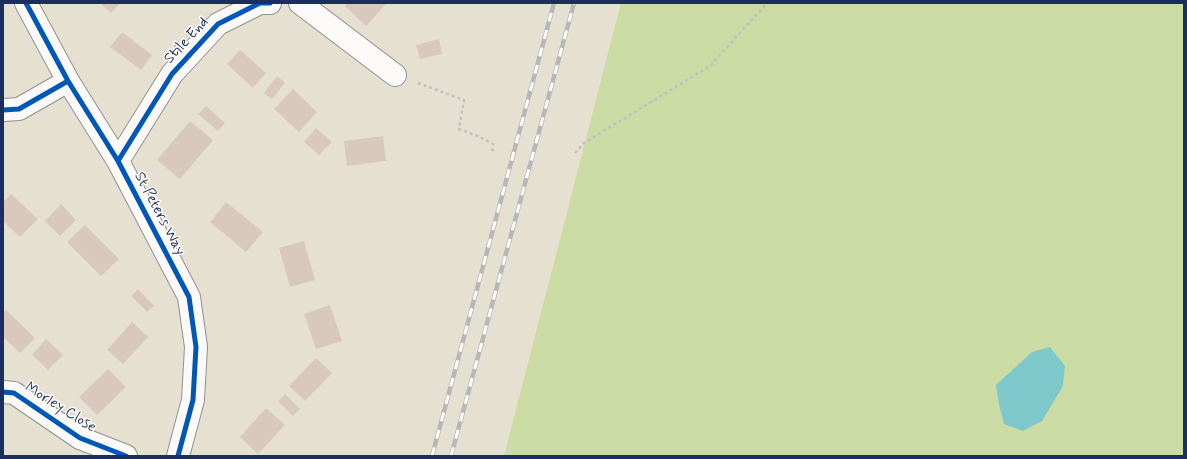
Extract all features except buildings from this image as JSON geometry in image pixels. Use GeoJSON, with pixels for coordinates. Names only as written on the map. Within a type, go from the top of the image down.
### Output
{"type":"FeatureCollection","features":[{"type":"Feature","properties":{"kind":"street","name":"St Peters Way"},"geometry":{"type":"LineString","coordinates":[[26,3],[68,80],[118,161],[189,297],[196,348],[193,400],[178,456]]}},
{"type":"Feature","properties":{"kind":"street","name":"Stile End"},"geometry":{"type":"LineString","coordinates":[[118,161],[172,74],[218,24],[260,3],[270,3]]}},
{"type":"Feature","properties":{"kind":"street"},"geometry":{"type":"LineString","coordinates":[[300,3],[395,75]]}},
{"type":"Feature","properties":{"kind":"street"},"geometry":{"type":"LineString","coordinates":[[3,110],[19,109],[68,80]]}},
{"type":"Feature","properties":{"kind":"street","name":"Morley Close"},"geometry":{"type":"LineString","coordinates":[[3,392],[14,393],[80,438],[126,456]]}},
{"type":"Feature","properties":{"kind":"path"},"geometry":{"type":"LineString","coordinates":[[575,153],[584,143],[710,66],[767,3]]}},
{"type":"Feature","properties":{"kind":"path"},"geometry":{"type":"LineString","coordinates":[[395,75],[464,100],[459,129],[478,136],[493,144],[492,154]]}},
{"type":"Feature","properties":{"kind":"green space"},"geometry":{"type":"Polygon","coordinates":[[[621,3],[1184,3],[1184,456],[504,456],[621,3]],[[1050,347],[1063,386],[1065,366],[1050,347]]]}},
{"type":"Feature","properties":{"kind":"water"},"geometry":{"type":"Polygon","coordinates":[[[1050,347],[1065,366],[1063,386],[1042,421],[1023,431],[1004,424],[996,385],[1032,352],[1050,347]]]}},
{"type":"Feature","properties":{"kind":"railway"},"geometry":{"type":"LineString","coordinates":[[432,456],[554,3]]}},
{"type":"Feature","properties":{"kind":"railway"},"geometry":{"type":"LineString","coordinates":[[451,456],[574,3]]}},
{"type":"Feature","properties":{"kind":"cycle path"},"geometry":{"type":"LineString","coordinates":[[26,3],[68,81],[118,161],[189,297],[196,347],[193,400],[178,456]]}},
{"type":"Feature","properties":{"kind":"cycle path"},"geometry":{"type":"LineString","coordinates":[[118,161],[172,74],[218,24],[260,3],[270,3]]}},
{"type":"Feature","properties":{"kind":"cycle path"},"geometry":{"type":"LineString","coordinates":[[3,110],[19,109],[68,81]]}},
{"type":"Feature","properties":{"kind":"cycle path"},"geometry":{"type":"LineString","coordinates":[[3,392],[14,393],[80,438],[126,456]]}}]}
